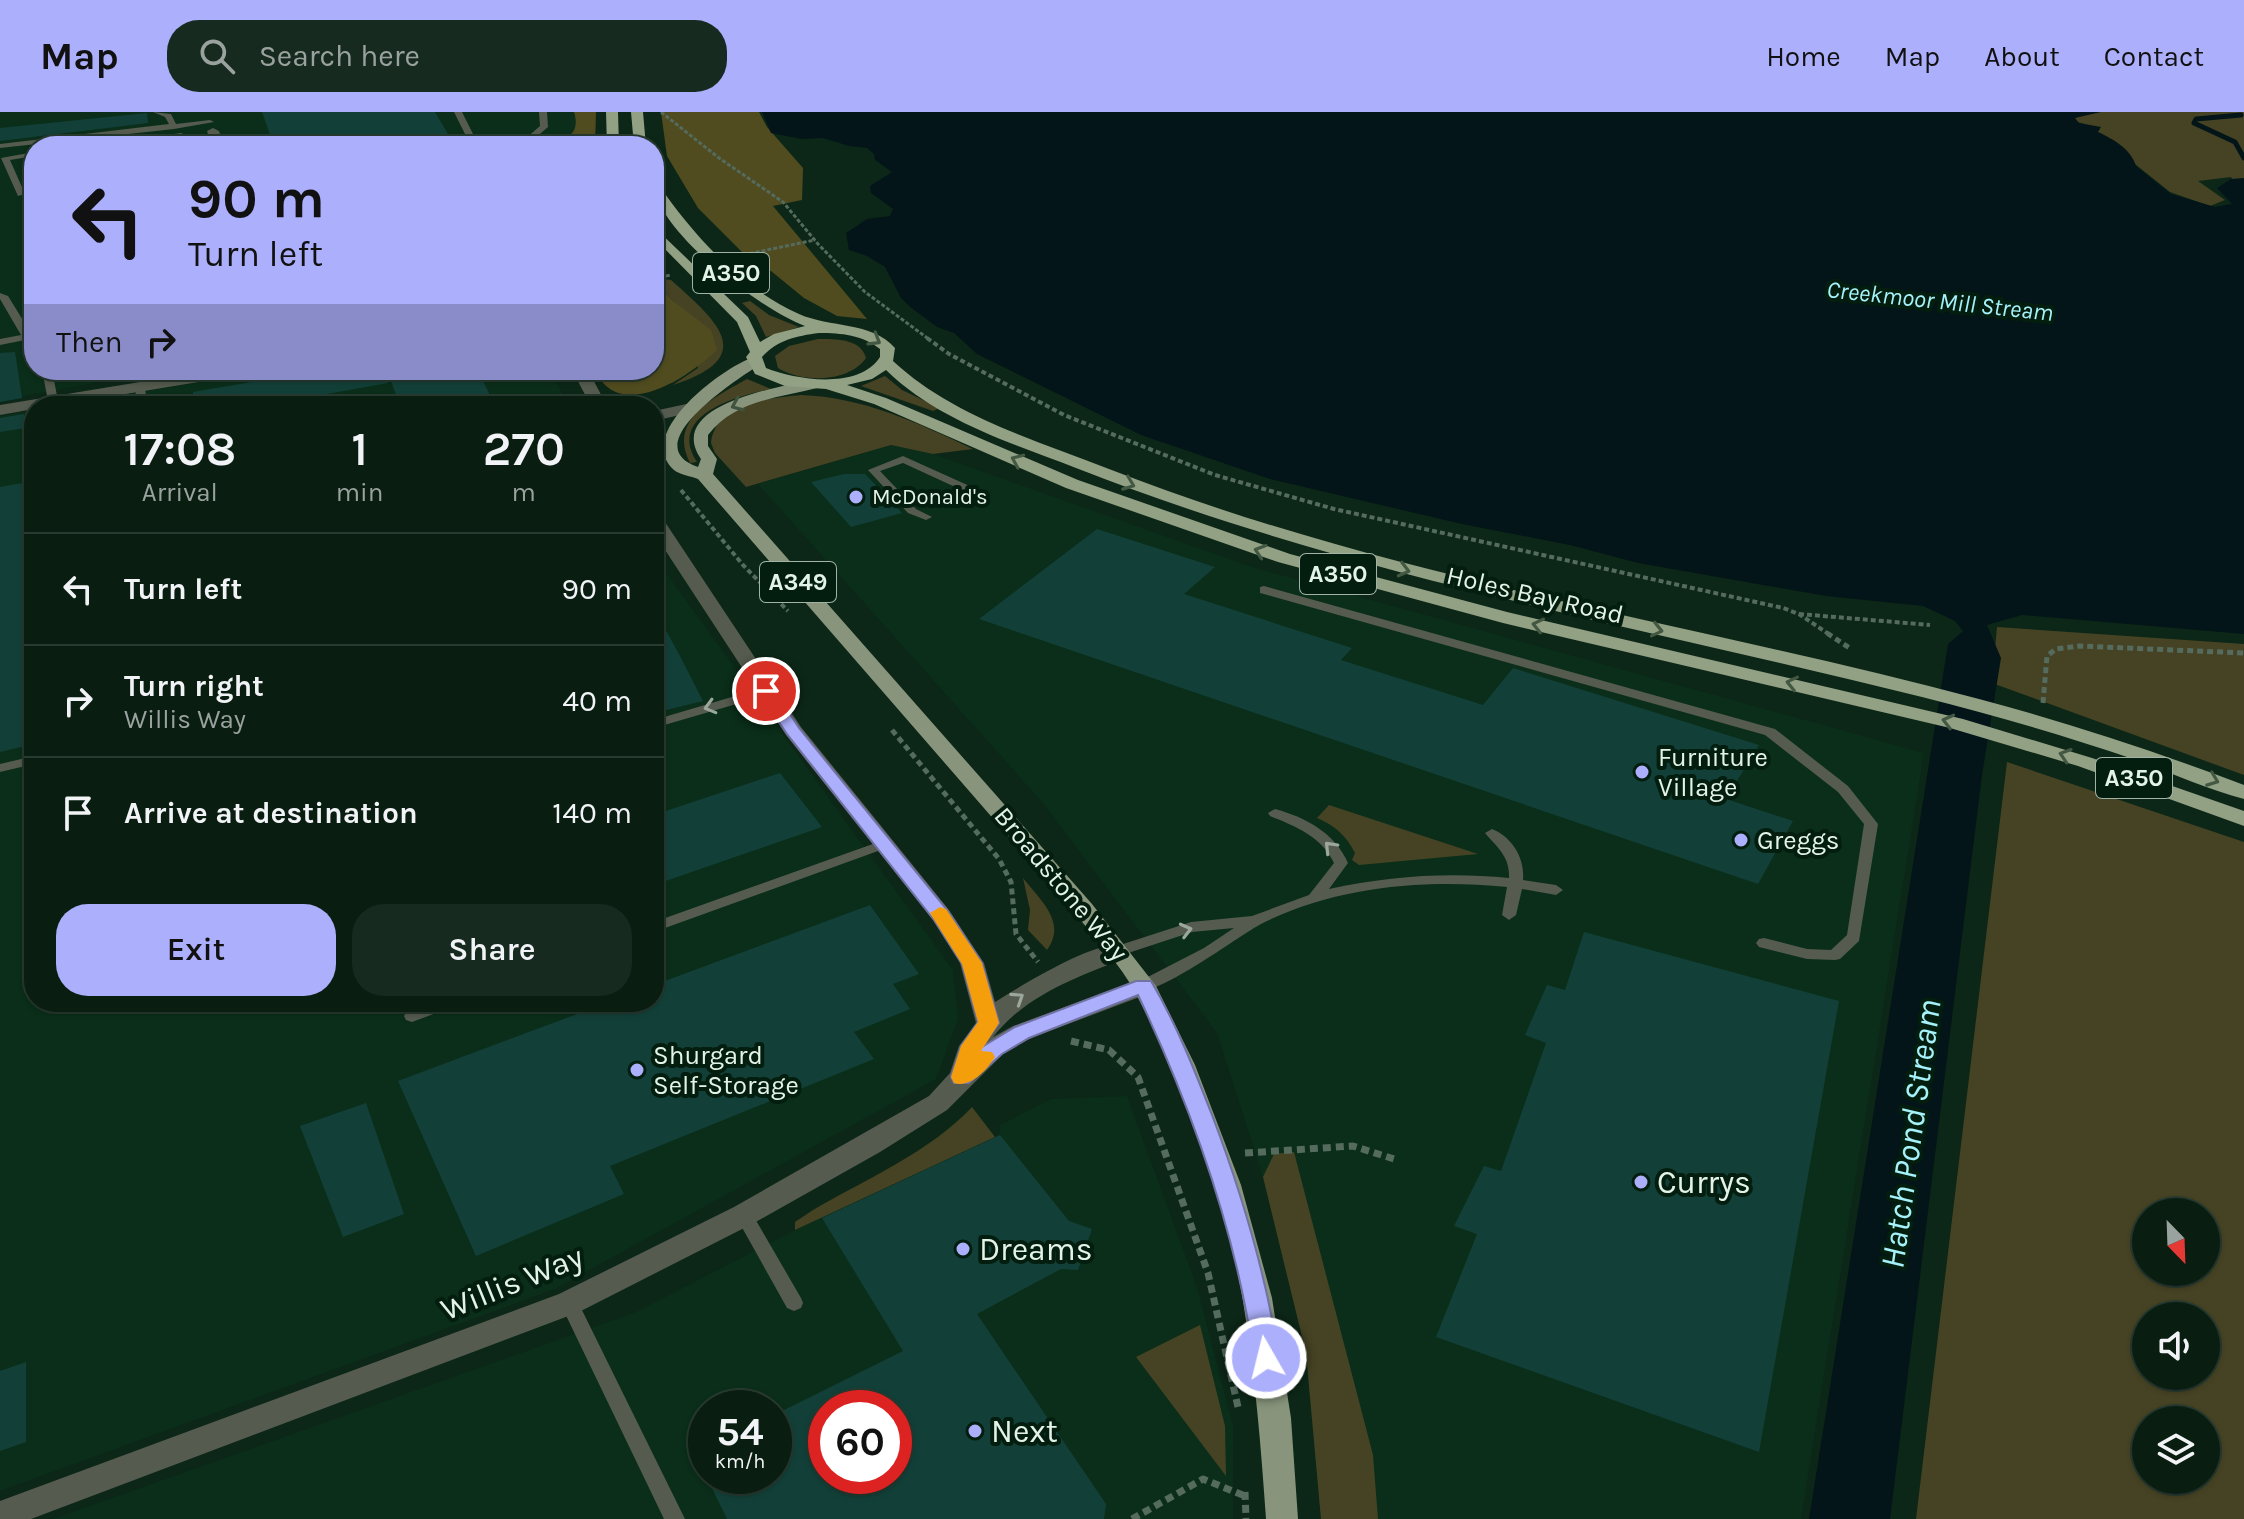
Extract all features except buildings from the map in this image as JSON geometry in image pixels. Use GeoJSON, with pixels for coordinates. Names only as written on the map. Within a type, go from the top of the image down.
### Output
{"type":"FeatureCollection","features":[{"type":"Feature","properties":{"kind":"highway"},"geometry":{"type":"LineString","coordinates":[[612,112],[613,136]]}},
{"type":"Feature","properties":{"kind":"highway"},"geometry":{"type":"LineString","coordinates":[[637,112],[639,136]]}},
{"type":"Feature","properties":{"kind":"highway","name":"A350"},"geometry":{"type":"LineString","coordinates":[[664,202],[676,219],[762,301],[800,321],[831,328]]}},
{"type":"Feature","properties":{"kind":"highway","name":"A350"},"geometry":{"type":"LineString","coordinates":[[664,241],[743,320],[756,357]]}},
{"type":"Feature","properties":{"kind":"highway"},"geometry":{"type":"LineString","coordinates":[[831,328],[779,337],[756,357],[760,371],[772,378],[819,384],[864,376],[886,362]]}},
{"type":"Feature","properties":{"kind":"highway","name":"Holes Bay Road"},"geometry":{"type":"LineString","coordinates":[[831,328],[861,332],[882,341],[889,355],[886,362],[912,386],[932,398],[1014,436],[1154,493],[1261,529],[1402,570],[1901,686],[2032,713],[2244,792]]}},
{"type":"Feature","properties":{"kind":"highway","name":"Holes Bay Road"},"geometry":{"type":"LineString","coordinates":[[819,384],[941,425],[1123,504],[1284,558],[1503,617],[1868,701],[2023,742],[2244,819]]}},
{"type":"Feature","properties":{"kind":"main road","name":"Broadstone Way"},"geometry":{"type":"LineString","coordinates":[[756,357],[679,421],[672,436],[672,451],[680,466],[704,475],[951,754],[1119,951],[1144,986],[1182,1065],[1216,1156],[1257,1298],[1275,1418],[1282,1519]]}},
{"type":"Feature","properties":{"kind":"main road"},"geometry":{"type":"LineString","coordinates":[[704,475],[709,459],[700,446],[700,435],[717,414],[757,397],[819,384]]}},
{"type":"Feature","properties":{"kind":"street"},"geometry":{"type":"LineString","coordinates":[[212,127],[215,136]]}},
{"type":"Feature","properties":{"kind":"street"},"geometry":{"type":"LineString","coordinates":[[94,396],[181,380]]}},
{"type":"Feature","properties":{"kind":"street"},"geometry":{"type":"LineString","coordinates":[[0,410],[24,407]]}},
{"type":"Feature","properties":{"kind":"street"},"geometry":{"type":"LineString","coordinates":[[664,414],[691,408]]}},
{"type":"Feature","properties":{"kind":"street"},"geometry":{"type":"LineString","coordinates":[[664,534],[793,731],[941,915],[972,963],[989,1023]]}},
{"type":"Feature","properties":{"kind":"street","name":"Willis Way"},"geometry":{"type":"LineString","coordinates":[[0,1516],[569,1303],[744,1215],[938,1103],[962,1077],[972,1046],[1001,1010],[1051,978],[1119,951]]}},
{"type":"Feature","properties":{"kind":"street"},"geometry":{"type":"LineString","coordinates":[[962,1077],[994,1048],[1022,1032],[1144,986]]}},
{"type":"Feature","properties":{"kind":"lane"},"geometry":{"type":"LineString","coordinates":[[157,112],[168,116],[174,127]]}},
{"type":"Feature","properties":{"kind":"lane"},"geometry":{"type":"LineString","coordinates":[[207,112],[212,127]]}},
{"type":"Feature","properties":{"kind":"lane"},"geometry":{"type":"LineString","coordinates":[[458,112],[470,136]]}},
{"type":"Feature","properties":{"kind":"lane"},"geometry":{"type":"LineString","coordinates":[[533,136],[544,127],[543,112]]}},
{"type":"Feature","properties":{"kind":"lane"},"geometry":{"type":"LineString","coordinates":[[92,136],[174,127],[212,127]]}},
{"type":"Feature","properties":{"kind":"lane"},"geometry":{"type":"LineString","coordinates":[[158,136],[212,127]]}},
{"type":"Feature","properties":{"kind":"lane"},"geometry":{"type":"LineString","coordinates":[[0,146],[24,143]]}},
{"type":"Feature","properties":{"kind":"lane"},"geometry":{"type":"LineString","coordinates":[[21,194],[5,158],[24,155]]}},
{"type":"Feature","properties":{"kind":"lane"},"geometry":{"type":"LineString","coordinates":[[0,296],[5,298],[24,330]]}},
{"type":"Feature","properties":{"kind":"lane"},"geometry":{"type":"LineString","coordinates":[[0,342],[24,340]]}},
{"type":"Feature","properties":{"kind":"lane"},"geometry":{"type":"LineString","coordinates":[[140,387],[141,396]]}},
{"type":"Feature","properties":{"kind":"lane"},"geometry":{"type":"LineString","coordinates":[[926,517],[912,511],[873,470],[903,459],[970,490]]}},
{"type":"Feature","properties":{"kind":"lane"},"geometry":{"type":"LineString","coordinates":[[1264,590],[1770,732],[1843,789],[1871,824],[1854,937],[1835,955],[1807,954],[1764,943]]}},
{"type":"Feature","properties":{"kind":"lane"},"geometry":{"type":"LineString","coordinates":[[664,721],[766,691]]}},
{"type":"Feature","properties":{"kind":"lane"},"geometry":{"type":"LineString","coordinates":[[0,768],[24,762]]}},
{"type":"Feature","properties":{"kind":"lane"},"geometry":{"type":"LineString","coordinates":[[1275,813],[1302,824],[1338,851],[1341,863],[1314,898]]}},
{"type":"Feature","properties":{"kind":"lane"},"geometry":{"type":"LineString","coordinates":[[1492,833],[1510,849],[1519,865],[1509,915]]}},
{"type":"Feature","properties":{"kind":"lane"},"geometry":{"type":"LineString","coordinates":[[664,923],[884,844]]}},
{"type":"Feature","properties":{"kind":"lane"},"geometry":{"type":"LineString","coordinates":[[1144,986],[1210,952],[1255,921],[1314,898],[1384,884],[1460,879],[1515,881],[1556,890]]}},
{"type":"Feature","properties":{"kind":"lane"},"geometry":{"type":"LineString","coordinates":[[1119,951],[1191,927],[1255,921]]}},
{"type":"Feature","properties":{"kind":"lane"},"geometry":{"type":"LineString","coordinates":[[412,1016],[423,1012]]}},
{"type":"Feature","properties":{"kind":"lane"},"geometry":{"type":"LineString","coordinates":[[744,1215],[794,1303]]}},
{"type":"Feature","properties":{"kind":"lane"},"geometry":{"type":"LineString","coordinates":[[569,1303],[675,1519]]}},
{"type":"Feature","properties":{"kind":"path"},"geometry":{"type":"LineString","coordinates":[[661,112],[719,158],[783,202],[865,292],[949,354],[1064,415],[1167,458],[1334,509],[1799,614],[1930,625]]}},
{"type":"Feature","properties":{"kind":"path"},"geometry":{"type":"LineString","coordinates":[[727,258],[815,240]]}},
{"type":"Feature","properties":{"kind":"path"},"geometry":{"type":"LineString","coordinates":[[664,276],[672,275]]}},
{"type":"Feature","properties":{"kind":"path"},"geometry":{"type":"LineString","coordinates":[[702,517],[789,612]]}},
{"type":"Feature","properties":{"kind":"path"},"geometry":{"type":"LineString","coordinates":[[1799,614],[1857,653]]}},
{"type":"Feature","properties":{"kind":"path"},"geometry":{"type":"LineString","coordinates":[[2032,713],[2043,706],[2047,656],[2056,649],[2079,646],[2244,653]]}},
{"type":"Feature","properties":{"kind":"path"},"geometry":{"type":"LineString","coordinates":[[887,725],[999,859],[1011,882],[1016,934],[1034,956]]}},
{"type":"Feature","properties":{"kind":"path"},"geometry":{"type":"LineString","coordinates":[[1058,1041],[1095,1042],[1123,1057],[1138,1077],[1208,1273],[1242,1424]]}},
{"type":"Feature","properties":{"kind":"path"},"geometry":{"type":"LineString","coordinates":[[1216,1156],[1353,1146],[1394,1159]]}},
{"type":"Feature","properties":{"kind":"path"},"geometry":{"type":"LineString","coordinates":[[1132,1519],[1203,1479],[1245,1496]]}},
{"type":"Feature","properties":{"kind":"path"},"geometry":{"type":"LineString","coordinates":[[1245,1481],[1246,1519]]}},
{"type":"Feature","properties":{"kind":"shaded area"},"geometry":{"type":"Polygon","coordinates":[[[0,112],[574,112],[578,124],[571,136],[24,136],[24,380],[113,380],[0,400],[0,112]]]}},
{"type":"Feature","properties":{"kind":"shaded area"},"geometry":{"type":"Polygon","coordinates":[[[574,112],[596,112],[595,136],[569,136],[576,119],[574,112]]]}},
{"type":"Feature","properties":{"kind":"shaded area"},"geometry":{"type":"Polygon","coordinates":[[[661,112],[759,112],[767,127],[803,168],[802,200],[773,206],[867,319],[837,316],[804,298],[771,271],[756,266],[698,208],[667,156],[661,112]]]}},
{"type":"Feature","properties":{"kind":"shaded area"},"geometry":{"type":"Polygon","coordinates":[[[2083,112],[2244,112],[2244,188],[2237,187],[2231,177],[2198,181],[2225,200],[2210,206],[2170,192],[2085,124],[2065,119],[2083,112]]]}},
{"type":"Feature","properties":{"kind":"shaded area"},"geometry":{"type":"Polygon","coordinates":[[[664,279],[671,280],[715,324],[722,337],[723,350],[716,363],[700,374],[673,385],[698,368],[673,301],[664,291],[664,279]]]}},
{"type":"Feature","properties":{"kind":"shaded area"},"geometry":{"type":"Polygon","coordinates":[[[664,291],[711,330],[717,350],[672,382],[637,395],[620,393],[606,386],[602,380],[664,380],[664,291]]]}},
{"type":"Feature","properties":{"kind":"shaded area"},"geometry":{"type":"Polygon","coordinates":[[[750,301],[769,315],[799,327],[766,337],[756,316],[742,303],[750,301]]]}},
{"type":"Feature","properties":{"kind":"shaded area"},"geometry":{"type":"Polygon","coordinates":[[[818,339],[853,343],[866,358],[848,372],[824,378],[799,376],[778,368],[775,356],[789,346],[818,339]]]}},
{"type":"Feature","properties":{"kind":"shaded area"},"geometry":{"type":"Polygon","coordinates":[[[885,376],[902,390],[940,408],[933,411],[861,386],[885,376]]]}},
{"type":"Feature","properties":{"kind":"shaded area"},"geometry":{"type":"Polygon","coordinates":[[[747,379],[771,389],[724,403],[698,420],[691,432],[690,446],[697,462],[690,463],[685,447],[689,422],[709,402],[747,379]]]}},
{"type":"Feature","properties":{"kind":"shaded area"},"geometry":{"type":"Polygon","coordinates":[[[211,380],[556,380],[563,396],[118,396],[211,380]]]}},
{"type":"Feature","properties":{"kind":"shaded area"},"geometry":{"type":"Polygon","coordinates":[[[801,395],[868,406],[911,421],[973,449],[933,454],[891,445],[746,487],[715,453],[711,443],[715,430],[722,419],[746,405],[801,395]]]}},
{"type":"Feature","properties":{"kind":"shaded area"},"geometry":{"type":"Polygon","coordinates":[[[24,412],[24,1012],[664,1012],[664,570],[953,970],[958,1019],[936,1079],[555,1289],[0,1491],[0,416],[24,412]]]}},
{"type":"Feature","properties":{"kind":"shaded area"},"geometry":{"type":"Polygon","coordinates":[[[891,445],[933,454],[1252,567],[1924,753],[1801,1519],[1321,1519],[1306,1353],[1263,1177],[1217,1033],[1042,802],[758,484],[891,445]]]}},
{"type":"Feature","properties":{"kind":"shaded area"},"geometry":{"type":"Polygon","coordinates":[[[1997,627],[2244,644],[2244,775],[1992,683],[1997,627]]]}},
{"type":"Feature","properties":{"kind":"shaded area"},"geometry":{"type":"Polygon","coordinates":[[[2007,762],[2244,842],[2244,1519],[1916,1519],[2007,762]]]}},
{"type":"Feature","properties":{"kind":"shaded area"},"geometry":{"type":"Polygon","coordinates":[[[1329,805],[1478,854],[1359,865],[1352,860],[1355,853],[1344,836],[1317,818],[1329,805]]]}},
{"type":"Feature","properties":{"kind":"shaded area"},"geometry":{"type":"Polygon","coordinates":[[[1023,878],[1053,921],[1052,940],[1047,950],[1028,930],[1030,910],[1023,878]]]}},
{"type":"Feature","properties":{"kind":"shaded area"},"geometry":{"type":"Polygon","coordinates":[[[1127,1096],[1197,1287],[1233,1426],[1233,1519],[53,1519],[636,1312],[795,1230],[1000,1135],[1000,1125],[1051,1099],[1127,1096]]]}},
{"type":"Feature","properties":{"kind":"shaded area"},"geometry":{"type":"Polygon","coordinates":[[[972,1107],[995,1137],[795,1230],[795,1222],[897,1164],[937,1138],[972,1107]]]}},
{"type":"Feature","properties":{"kind":"shaded area"},"geometry":{"type":"Polygon","coordinates":[[[1294,1152],[1373,1455],[1378,1519],[1321,1519],[1306,1353],[1263,1177],[1274,1154],[1294,1152]]]}},
{"type":"Feature","properties":{"kind":"shaded area"},"geometry":{"type":"Polygon","coordinates":[[[1200,1325],[1225,1426],[1226,1476],[1136,1357],[1200,1325]]]}},
{"type":"Feature","properties":{"kind":"water"},"geometry":{"type":"Polygon","coordinates":[[[762,112],[2101,112],[2075,118],[2079,123],[2101,127],[2098,132],[2121,145],[2136,166],[2171,194],[2215,207],[2232,204],[2217,188],[2231,179],[2244,178],[2244,634],[2022,615],[1987,625],[2001,658],[1982,775],[1890,1519],[1809,1519],[1948,644],[1963,631],[1955,621],[1923,606],[1826,596],[1638,563],[1570,545],[1462,524],[1270,479],[1141,435],[977,354],[954,333],[937,327],[909,306],[901,298],[885,267],[849,250],[846,233],[867,219],[890,216],[893,209],[871,193],[870,186],[892,172],[875,160],[874,154],[867,148],[823,138],[802,139],[771,133],[762,112]]]}},
{"type":"Feature","properties":{"kind":"waterway"},"geometry":{"type":"LineString","coordinates":[[2241,115],[2196,119],[2194,123],[2235,142],[2244,158]]}},
{"type":"Feature","properties":{"kind":"slow traffic"},"geometry":{"type":"LineString","coordinates":[[940,913],[972,963],[989,1023],[972,1046],[962,1077],[984,1057]]}},
{"type":"Feature","properties":{"kind":"place","name":"McDonald's"},"geometry":{"type":"Point","coordinates":[856,497]}},
{"type":"Feature","properties":{"kind":"place","name":"Furniture Village"},"geometry":{"type":"Point","coordinates":[1642,772]}},
{"type":"Feature","properties":{"kind":"place","name":"Greggs"},"geometry":{"type":"Point","coordinates":[1741,840]}},
{"type":"Feature","properties":{"kind":"place","name":"Shurgard Self-Storage"},"geometry":{"type":"Point","coordinates":[637,1070]}},
{"type":"Feature","properties":{"kind":"place","name":"Currys"},"geometry":{"type":"Point","coordinates":[1641,1182]}},
{"type":"Feature","properties":{"kind":"place","name":"Dreams"},"geometry":{"type":"Point","coordinates":[963,1249]}},
{"type":"Feature","properties":{"kind":"place","name":"Next"},"geometry":{"type":"Point","coordinates":[975,1431]}},
{"type":"Feature","properties":{"kind":"route"},"geometry":{"type":"LineString","coordinates":[[766,691],[793,731],[941,915],[972,963],[989,1023],[972,1046],[962,1077],[994,1048],[1022,1032],[1144,986],[1182,1065],[1227,1185],[1257,1298],[1266,1358]]}},
{"type":"Feature","properties":{"kind":"water label","name":"Creekmoor Mill Stream"},"geometry":{"type":"Point","coordinates":[1940,301]}},
{"type":"Feature","properties":{"kind":"water label","name":"Hatch Pond Stream"},"geometry":{"type":"Point","coordinates":[1911,1134]}}]}
